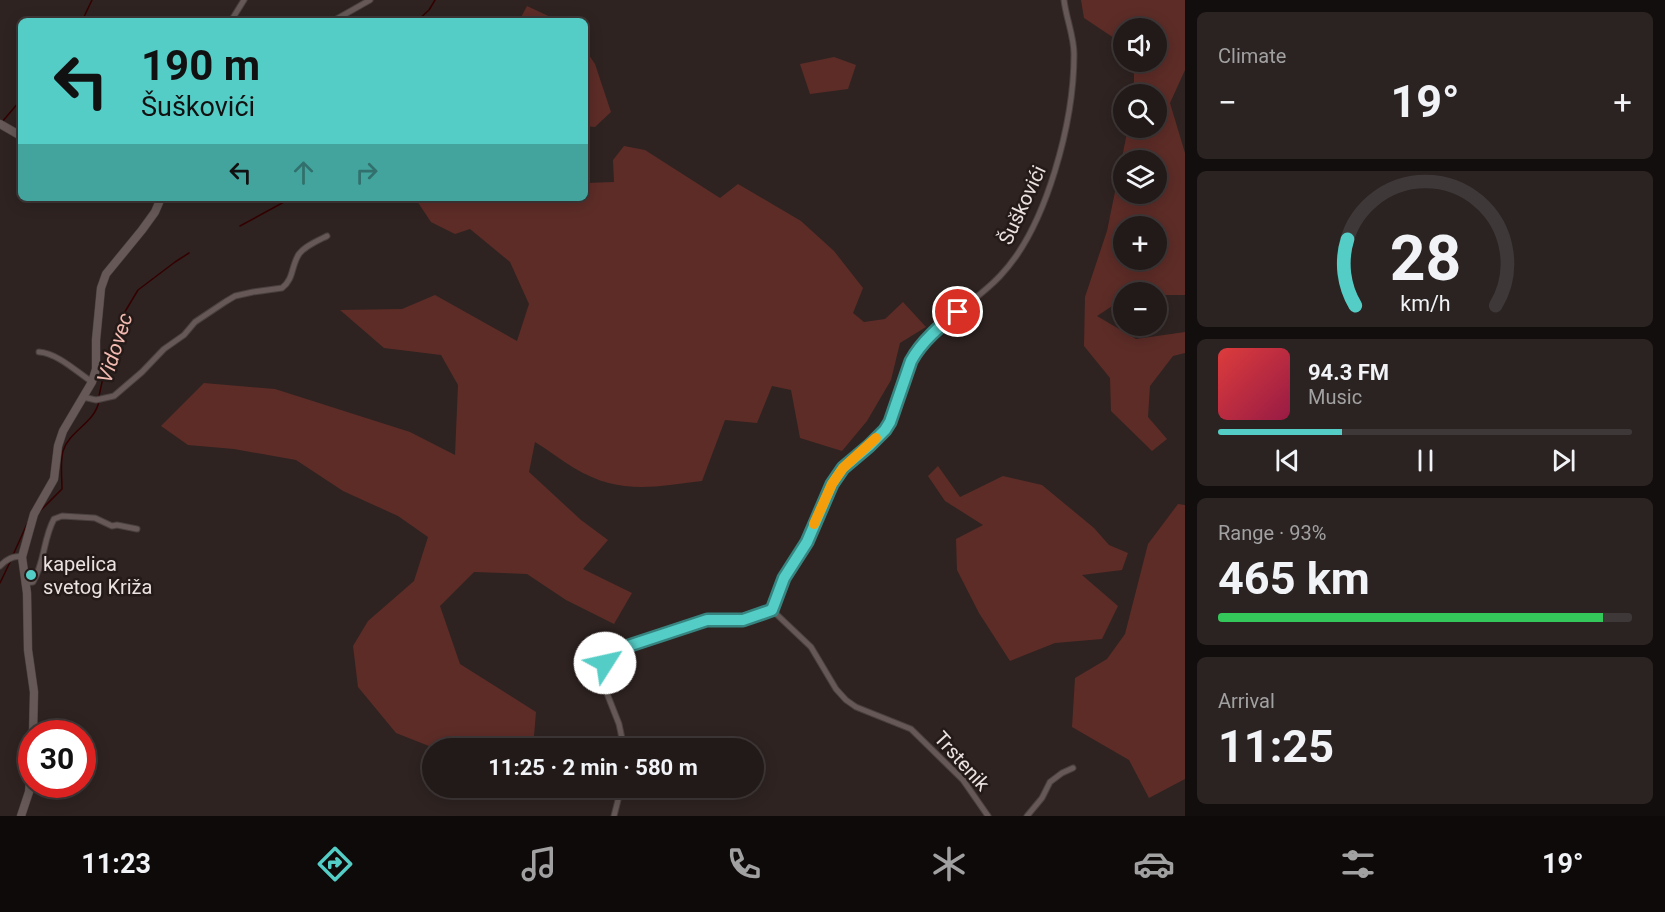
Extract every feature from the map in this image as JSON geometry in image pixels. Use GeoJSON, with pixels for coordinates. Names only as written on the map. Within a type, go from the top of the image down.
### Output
{"type":"FeatureCollection","features":[{"type":"Feature","properties":{"kind":"street"},"geometry":{"type":"LineString","coordinates":[[233,18],[244,0]]}},
{"type":"Feature","properties":{"kind":"street"},"geometry":{"type":"LineString","coordinates":[[338,18],[370,0]]}},
{"type":"Feature","properties":{"kind":"street","name":"Šuškovići"},"geometry":{"type":"LineString","coordinates":[[772,610],[784,578],[807,542],[832,484],[843,468],[877,438],[890,422],[916,351],[944,322],[971,302],[1007,269],[1024,243],[1042,205],[1062,151],[1073,72],[1073,44],[1064,0]]}},
{"type":"Feature","properties":{"kind":"street"},"geometry":{"type":"LineString","coordinates":[[3,126],[18,134]]}},
{"type":"Feature","properties":{"kind":"street"},"geometry":{"type":"LineString","coordinates":[[33,720],[34,692],[28,650],[26,583],[22,557],[33,518],[54,479],[58,446],[63,431],[92,382],[96,369],[99,303],[106,274],[142,230],[160,201]]}},
{"type":"Feature","properties":{"kind":"street"},"geometry":{"type":"LineString","coordinates":[[83,397],[98,400],[114,396],[164,349],[184,335],[195,322],[235,296],[282,288],[290,280],[299,254],[327,236]]}},
{"type":"Feature","properties":{"kind":"street"},"geometry":{"type":"LineString","coordinates":[[39,352],[47,352],[55,356],[92,382]]}},
{"type":"Feature","properties":{"kind":"street"},"geometry":{"type":"LineString","coordinates":[[26,583],[33,582],[40,569],[46,538],[54,519],[62,516],[95,518],[112,526],[137,530]]}},
{"type":"Feature","properties":{"kind":"street"},"geometry":{"type":"LineString","coordinates":[[0,566],[6,560],[17,556],[22,557]]}},
{"type":"Feature","properties":{"kind":"street"},"geometry":{"type":"LineString","coordinates":[[622,738],[606,691],[602,670],[613,654],[622,648],[707,620],[743,620],[772,610]]}},
{"type":"Feature","properties":{"kind":"street","name":"Trstenik"},"geometry":{"type":"LineString","coordinates":[[772,610],[811,647],[836,689],[846,700],[856,707],[911,729],[963,780],[988,816]]}},
{"type":"Feature","properties":{"kind":"street"},"geometry":{"type":"LineString","coordinates":[[1027,816],[1042,798],[1050,782],[1073,768]]}},
{"type":"Feature","properties":{"kind":"street"},"geometry":{"type":"LineString","coordinates":[[21,816],[27,798]]}},
{"type":"Feature","properties":{"kind":"street"},"geometry":{"type":"LineString","coordinates":[[614,816],[618,798]]}},
{"type":"Feature","properties":{"kind":"shaded area"},"geometry":{"type":"Polygon","coordinates":[[[1081,0],[1185,0],[1185,70],[1170,103],[1185,153],[1185,295],[1167,295],[1167,282],[1113,282],[1113,306],[1097,316],[1113,325],[1113,336],[1131,336],[1136,339],[1185,332],[1185,353],[1173,356],[1150,386],[1148,417],[1167,439],[1152,451],[1111,411],[1110,378],[1084,346],[1085,297],[1107,231],[1113,202],[1113,204],[1167,204],[1167,150],[1124,150],[1126,138],[1167,138],[1167,84],[1134,84],[1134,72],[1167,72],[1167,18],[1113,18],[1113,37],[1084,18],[1081,0]]]}},
{"type":"Feature","properties":{"kind":"shaded area"},"geometry":{"type":"Polygon","coordinates":[[[527,6],[553,18],[521,18],[527,6]]]}},
{"type":"Feature","properties":{"kind":"shaded area"},"geometry":{"type":"Polygon","coordinates":[[[588,54],[595,64],[611,112],[595,127],[588,126],[588,54]]]}},
{"type":"Feature","properties":{"kind":"shaded area"},"geometry":{"type":"Polygon","coordinates":[[[834,57],[856,65],[848,89],[810,94],[800,64],[834,57]]]}},
{"type":"Feature","properties":{"kind":"shaded area"},"geometry":{"type":"Polygon","coordinates":[[[624,146],[645,150],[720,198],[738,184],[801,221],[834,251],[863,288],[853,313],[864,322],[885,319],[903,302],[926,327],[900,343],[891,380],[867,421],[842,451],[800,438],[791,390],[772,386],[757,423],[725,420],[702,481],[652,487],[621,486],[590,477],[535,442],[529,472],[581,520],[608,540],[583,569],[632,593],[614,624],[566,600],[527,574],[474,572],[440,606],[460,664],[536,712],[534,738],[422,738],[422,743],[396,733],[358,687],[353,646],[368,621],[414,581],[428,537],[398,516],[343,491],[296,460],[234,449],[188,445],[161,426],[204,383],[275,389],[410,432],[455,455],[458,385],[441,355],[384,348],[340,310],[402,309],[435,295],[517,341],[529,304],[510,262],[470,229],[455,234],[431,222],[417,201],[588,201],[588,183],[614,182],[613,160],[624,146]]]}},
{"type":"Feature","properties":{"kind":"shaded area"},"geometry":{"type":"Polygon","coordinates":[[[938,466],[960,497],[1003,476],[1042,485],[1094,528],[1109,545],[1128,553],[1122,570],[1082,575],[1118,606],[1102,639],[1055,643],[1010,661],[979,613],[957,570],[956,539],[983,525],[945,501],[928,476],[938,466]]]}},
{"type":"Feature","properties":{"kind":"shaded area"},"geometry":{"type":"Polygon","coordinates":[[[1178,504],[1185,505],[1185,779],[1149,798],[1129,760],[1072,727],[1075,678],[1107,659],[1125,634],[1148,544],[1178,504]]]}},
{"type":"Feature","properties":{"kind":"waterway"},"geometry":{"type":"LineString","coordinates":[[83,18],[92,0]]}},
{"type":"Feature","properties":{"kind":"waterway","name":"Vidovec"},"geometry":{"type":"LineString","coordinates":[[420,18],[435,0]]}},
{"type":"Feature","properties":{"kind":"waterway"},"geometry":{"type":"LineString","coordinates":[[2,122],[18,103]]}},
{"type":"Feature","properties":{"kind":"waterway","name":"Vidovec"},"geometry":{"type":"LineString","coordinates":[[240,226],[284,202],[300,201]]}},
{"type":"Feature","properties":{"kind":"waterway","name":"Vidovec"},"geometry":{"type":"LineString","coordinates":[[99,396],[104,373],[120,345],[120,326],[123,315],[138,290],[189,253]]}},
{"type":"Feature","properties":{"kind":"waterway","name":"Vidovec"},"geometry":{"type":"LineString","coordinates":[[39,512],[62,489],[63,451],[66,444],[93,415],[99,401]]}},
{"type":"Feature","properties":{"kind":"waterway","name":"Vidovec"},"geometry":{"type":"LineString","coordinates":[[13,555],[27,524]]}},
{"type":"Feature","properties":{"kind":"waterway","name":"Vidovec"},"geometry":{"type":"LineString","coordinates":[[0,583],[11,560]]}},
{"type":"Feature","properties":{"kind":"slow traffic"},"geometry":{"type":"LineString","coordinates":[[814,524],[832,484],[843,468],[876,438]]}},
{"type":"Feature","properties":{"kind":"place","name":"kapelica svetog Križa"},"geometry":{"type":"Point","coordinates":[31,575]}},
{"type":"Feature","properties":{"kind":"route"},"geometry":{"type":"LineString","coordinates":[[605,663],[622,648],[707,620],[743,620],[770,612],[784,578],[807,542],[832,484],[843,468],[885,430],[916,351],[944,322],[958,312]]}}]}
